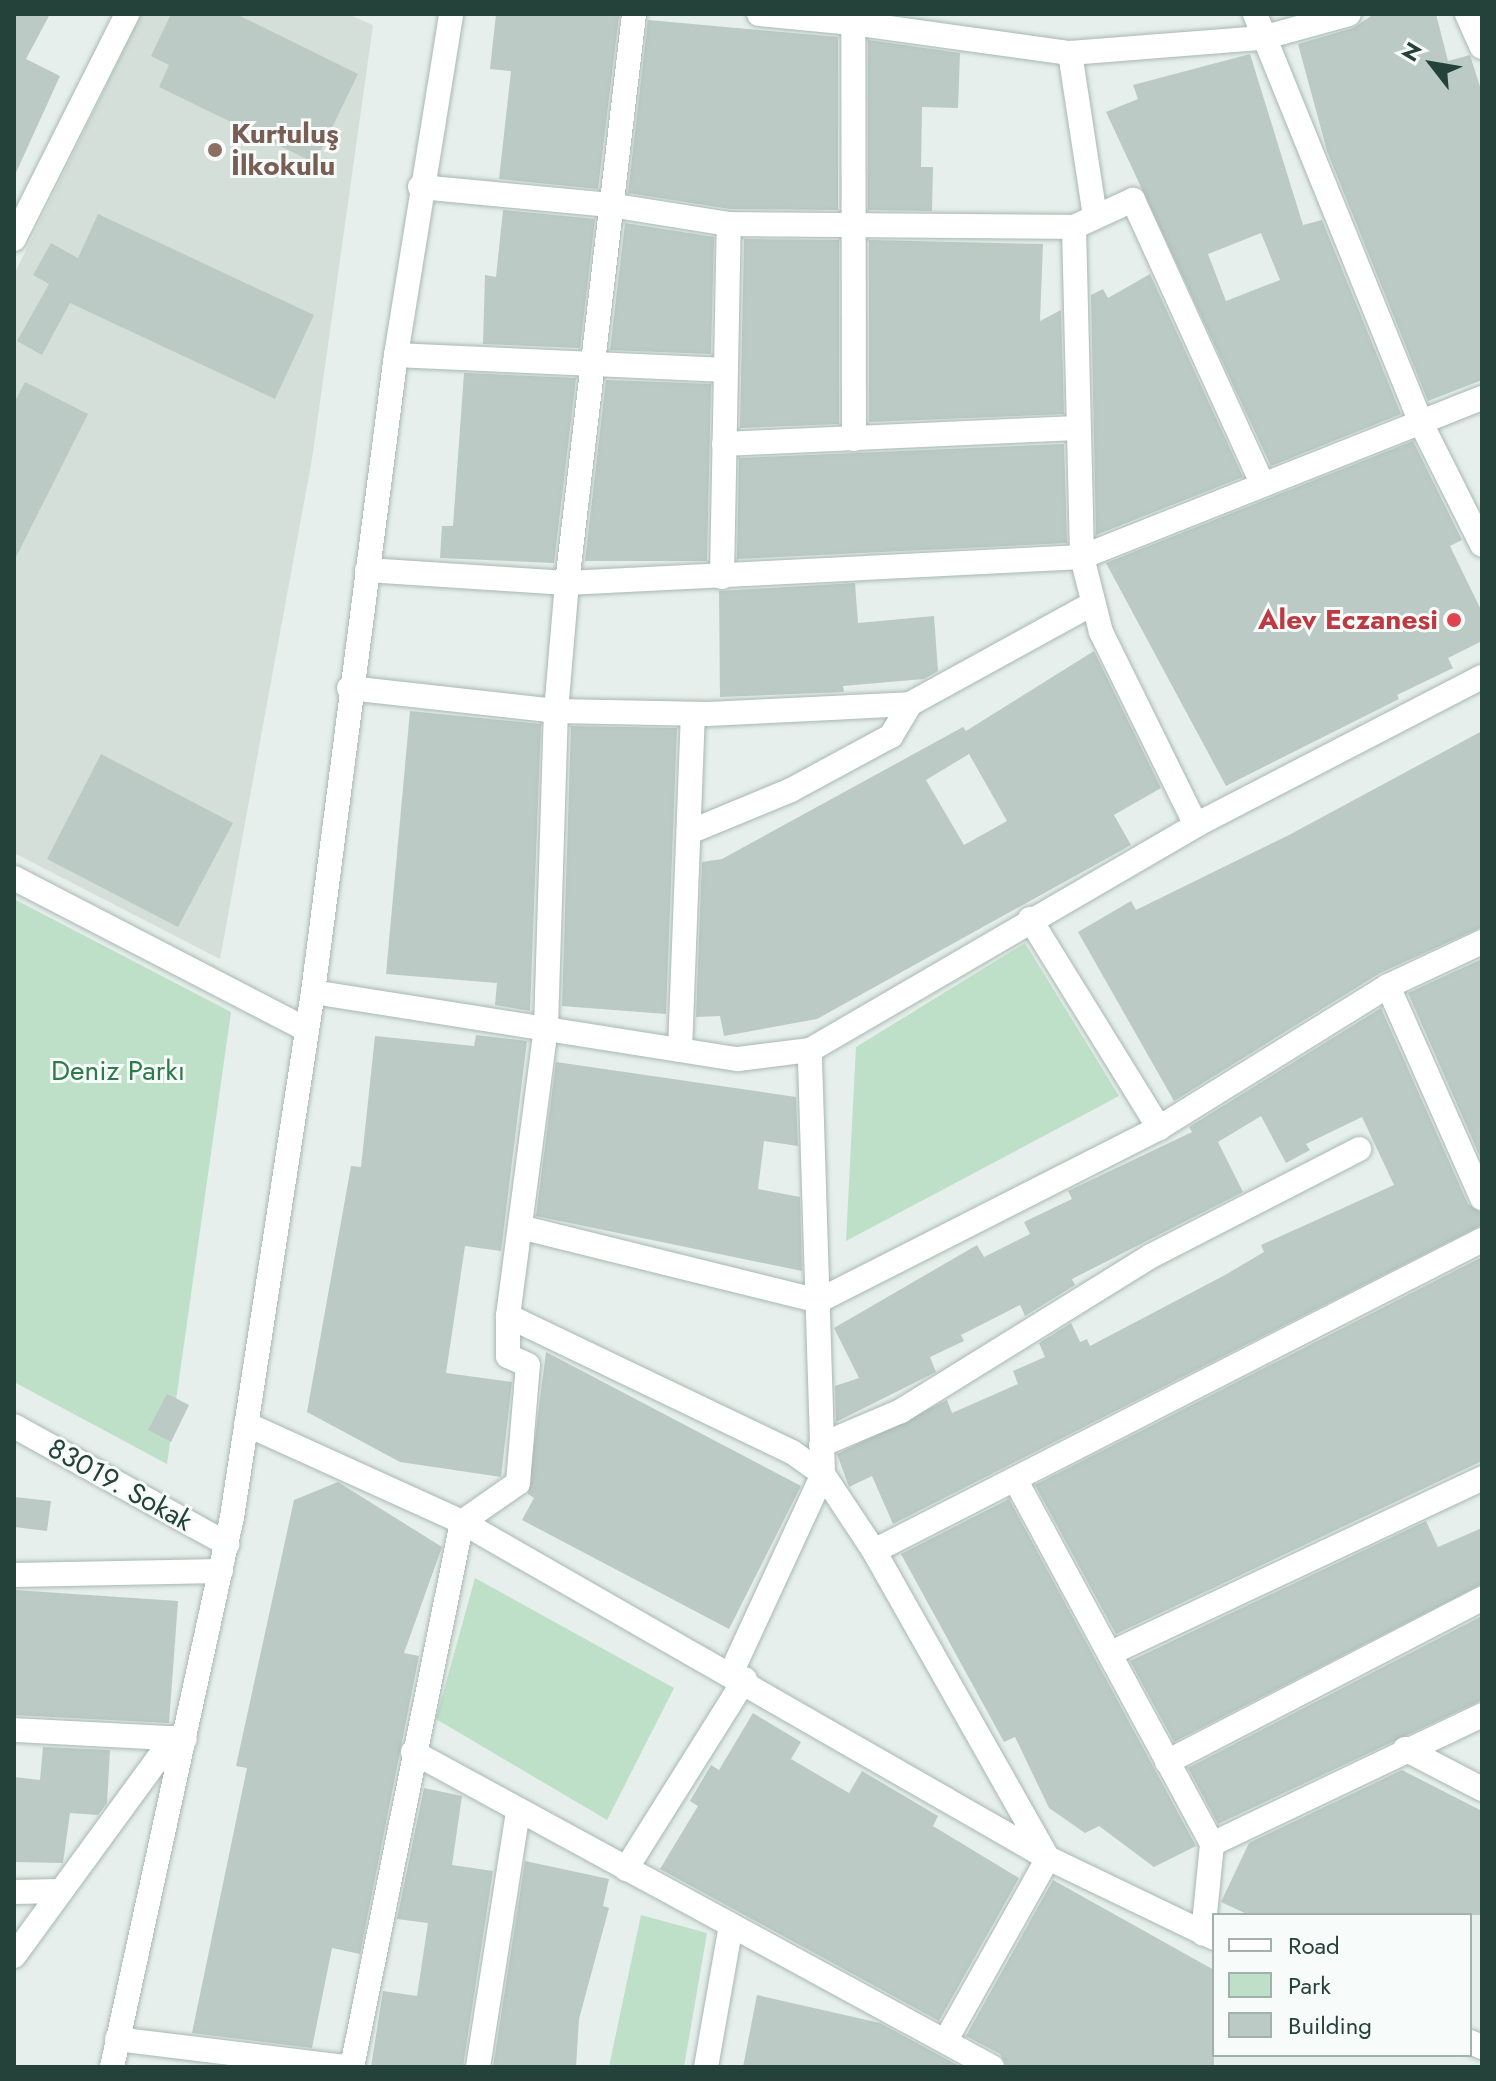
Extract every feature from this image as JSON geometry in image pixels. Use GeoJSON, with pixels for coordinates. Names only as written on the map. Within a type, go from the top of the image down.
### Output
{"type":"FeatureCollection","features":[{"type":"Feature","properties":{"kind":"street"},"geometry":{"type":"LineString","coordinates":[[14,239],[127,14]]}},
{"type":"Feature","properties":{"kind":"street"},"geometry":{"type":"LineString","coordinates":[[112,2067],[180,1739],[227,1544],[313,992],[349,688],[420,187],[451,14]]}},
{"type":"Feature","properties":{"kind":"street"},"geometry":{"type":"LineString","coordinates":[[352,2067],[413,1752],[462,1522],[518,1483],[528,1365],[508,1356],[508,1316],[546,1027],[556,711],[567,583],[595,367],[610,205],[634,14]]}},
{"type":"Feature","properties":{"kind":"street"},"geometry":{"type":"LineString","coordinates":[[759,14],[949,25],[1070,53],[1262,38],[1349,14]]}},
{"type":"Feature","properties":{"kind":"street"},"geometry":{"type":"LineString","coordinates":[[1255,14],[1262,38],[1421,423],[1482,545]]}},
{"type":"Feature","properties":{"kind":"street"},"geometry":{"type":"LineString","coordinates":[[1467,14],[1482,47]]}},
{"type":"Feature","properties":{"kind":"street"},"geometry":{"type":"LineString","coordinates":[[853,18],[850,224],[854,439]]}},
{"type":"Feature","properties":{"kind":"street"},"geometry":{"type":"LineString","coordinates":[[1070,53],[1085,222],[1076,428],[1082,557],[1092,604],[1196,825]]}},
{"type":"Feature","properties":{"kind":"street"},"geometry":{"type":"LineString","coordinates":[[420,187],[610,205],[729,224],[1085,222],[1133,200],[1263,485]]}},
{"type":"Feature","properties":{"kind":"street"},"geometry":{"type":"LineString","coordinates":[[722,577],[729,224]]}},
{"type":"Feature","properties":{"kind":"street"},"geometry":{"type":"LineString","coordinates":[[396,355],[595,367],[726,370]]}},
{"type":"Feature","properties":{"kind":"street"},"geometry":{"type":"LineString","coordinates":[[367,570],[567,583],[1082,557],[1482,398]]}},
{"type":"Feature","properties":{"kind":"street"},"geometry":{"type":"LineString","coordinates":[[724,444],[1076,428]]}},
{"type":"Feature","properties":{"kind":"street"},"geometry":{"type":"LineString","coordinates":[[349,688],[556,711],[693,714],[910,704],[1092,604]]}},
{"type":"Feature","properties":{"kind":"street"},"geometry":{"type":"LineString","coordinates":[[313,992],[738,1059],[810,1050],[1196,825],[1482,677]]}},
{"type":"Feature","properties":{"kind":"street"},"geometry":{"type":"LineString","coordinates":[[692,831],[791,790],[891,736],[910,704]]}},
{"type":"Feature","properties":{"kind":"street"},"geometry":{"type":"LineString","coordinates":[[680,1050],[692,831],[693,714]]}},
{"type":"Feature","properties":{"kind":"street"},"geometry":{"type":"LineString","coordinates":[[14,878],[305,1029]]}},
{"type":"Feature","properties":{"kind":"street"},"geometry":{"type":"LineString","coordinates":[[1030,919],[1159,1128]]}},
{"type":"Feature","properties":{"kind":"street"},"geometry":{"type":"LineString","coordinates":[[520,1227],[818,1301],[1159,1128],[1388,986],[1482,942]]}},
{"type":"Feature","properties":{"kind":"street"},"geometry":{"type":"LineString","coordinates":[[1388,986],[1482,1198]]}},
{"type":"Feature","properties":{"kind":"street"},"geometry":{"type":"LineString","coordinates":[[626,1869],[738,1675],[823,1474],[810,1050]]}},
{"type":"Feature","properties":{"kind":"street"},"geometry":{"type":"LineString","coordinates":[[821,1445],[901,1411],[1151,1256],[1359,1149]]}},
{"type":"Feature","properties":{"kind":"street"},"geometry":{"type":"LineString","coordinates":[[874,1551],[1482,1240]]}},
{"type":"Feature","properties":{"kind":"street"},"geometry":{"type":"LineString","coordinates":[[508,1316],[792,1452],[823,1474],[874,1551],[1048,1858]]}},
{"type":"Feature","properties":{"kind":"street"},"geometry":{"type":"LineString","coordinates":[[246,1424],[462,1522],[738,1675],[1048,1858],[1209,1936],[1212,1844],[1167,1762],[1113,1652],[1016,1481]]}},
{"type":"Feature","properties":{"kind":"street","name":"83019. Sokak"},"geometry":{"type":"LineString","coordinates":[[14,1426],[227,1544]]}},
{"type":"Feature","properties":{"kind":"street"},"geometry":{"type":"LineString","coordinates":[[1113,1652],[1482,1478]]}},
{"type":"Feature","properties":{"kind":"street"},"geometry":{"type":"LineString","coordinates":[[14,1575],[221,1571]]}},
{"type":"Feature","properties":{"kind":"street"},"geometry":{"type":"LineString","coordinates":[[1167,1762],[1482,1599]]}},
{"type":"Feature","properties":{"kind":"street"},"geometry":{"type":"LineString","coordinates":[[1212,1844],[1405,1749],[1482,1715]]}},
{"type":"Feature","properties":{"kind":"street"},"geometry":{"type":"LineString","coordinates":[[14,1730],[180,1739]]}},
{"type":"Feature","properties":{"kind":"street"},"geometry":{"type":"LineString","coordinates":[[14,1956],[58,1891],[180,1739]]}},
{"type":"Feature","properties":{"kind":"street"},"geometry":{"type":"LineString","coordinates":[[1405,1749],[1482,1789]]}},
{"type":"Feature","properties":{"kind":"street"},"geometry":{"type":"LineString","coordinates":[[413,1752],[992,2067]]}},
{"type":"Feature","properties":{"kind":"street"},"geometry":{"type":"LineString","coordinates":[[478,2067],[518,1811]]}},
{"type":"Feature","properties":{"kind":"street"},"geometry":{"type":"LineString","coordinates":[[946,2040],[1048,1858]]}},
{"type":"Feature","properties":{"kind":"street"},"geometry":{"type":"LineString","coordinates":[[14,1892],[58,1891]]}},
{"type":"Feature","properties":{"kind":"street"},"geometry":{"type":"LineString","coordinates":[[706,2067],[731,1925]]}},
{"type":"Feature","properties":{"kind":"street"},"geometry":{"type":"LineString","coordinates":[[117,2039],[345,2067]]}},
{"type":"Feature","properties":{"kind":"shaded area"},"geometry":{"type":"Polygon","coordinates":[[[141,14],[347,14],[373,25],[312,459],[220,959],[14,853],[14,275],[141,14]]]}},
{"type":"Feature","properties":{"kind":"green space","name":"Deniz Parkı"},"geometry":{"type":"Polygon","coordinates":[[[14,899],[231,1012],[167,1464],[14,1382],[14,899]]]}},
{"type":"Feature","properties":{"kind":"green space"},"geometry":{"type":"Polygon","coordinates":[[[1025,943],[1119,1096],[846,1241],[856,1047],[1025,943]]]}},
{"type":"Feature","properties":{"kind":"green space"},"geometry":{"type":"Polygon","coordinates":[[[475,1578],[674,1688],[607,1820],[436,1719],[475,1578]]]}},
{"type":"Feature","properties":{"kind":"green space"},"geometry":{"type":"Polygon","coordinates":[[[641,1915],[707,1933],[684,2067],[609,2067],[641,1915]]]}},
{"type":"Feature","properties":{"kind":"building"},"geometry":{"type":"Polygon","coordinates":[[[14,14],[50,14],[26,59],[60,76],[14,177],[14,14]]]}},
{"type":"Feature","properties":{"kind":"building"},"geometry":{"type":"Polygon","coordinates":[[[171,14],[236,14],[358,74],[315,163],[159,87],[169,65],[151,56],[171,14]]]}},
{"type":"Feature","properties":{"kind":"building"},"geometry":{"type":"Polygon","coordinates":[[[496,14],[619,16],[598,189],[499,179],[511,71],[490,69],[496,14]]]}},
{"type":"Feature","properties":{"kind":"building"},"geometry":{"type":"Polygon","coordinates":[[[1374,14],[1436,14],[1448,61],[1470,55],[1482,93],[1482,380],[1428,401],[1327,151],[1298,44],[1353,28],[1374,14]]]}},
{"type":"Feature","properties":{"kind":"building"},"geometry":{"type":"Polygon","coordinates":[[[648,20],[838,37],[838,210],[730,209],[628,193],[648,20]]]}},
{"type":"Feature","properties":{"kind":"building"},"geometry":{"type":"Polygon","coordinates":[[[868,40],[960,53],[958,108],[922,107],[921,167],[933,167],[932,211],[868,210],[868,40]]]}},
{"type":"Feature","properties":{"kind":"building"},"geometry":{"type":"Polygon","coordinates":[[[1250,54],[1303,225],[1322,220],[1401,414],[1271,466],[1106,112],[1138,99],[1133,85],[1250,54]],[[1261,233],[1208,254],[1226,301],[1280,280],[1261,233]]]}},
{"type":"Feature","properties":{"kind":"building"},"geometry":{"type":"Polygon","coordinates":[[[503,210],[595,219],[580,348],[483,344],[485,275],[496,277],[503,210]]]}},
{"type":"Feature","properties":{"kind":"building"},"geometry":{"type":"Polygon","coordinates":[[[98,214],[314,315],[275,399],[70,303],[42,355],[17,341],[49,284],[33,275],[51,243],[78,258],[98,214]]]}},
{"type":"Feature","properties":{"kind":"building"},"geometry":{"type":"Polygon","coordinates":[[[625,223],[714,237],[711,354],[610,350],[625,223]]]}},
{"type":"Feature","properties":{"kind":"building"},"geometry":{"type":"Polygon","coordinates":[[[744,239],[839,240],[839,424],[740,428],[744,239]]]}},
{"type":"Feature","properties":{"kind":"building"},"geometry":{"type":"Polygon","coordinates":[[[869,240],[1043,244],[1040,321],[1061,310],[1064,414],[869,422],[869,240]]]}},
{"type":"Feature","properties":{"kind":"building"},"geometry":{"type":"Polygon","coordinates":[[[1150,274],[1243,477],[1096,535],[1091,295],[1103,289],[1108,298],[1150,274]]]}},
{"type":"Feature","properties":{"kind":"building"},"geometry":{"type":"Polygon","coordinates":[[[464,373],[576,378],[554,563],[440,558],[442,526],[453,526],[464,373]]]}},
{"type":"Feature","properties":{"kind":"building"},"geometry":{"type":"Polygon","coordinates":[[[606,380],[711,384],[707,561],[585,561],[606,380]]]}},
{"type":"Feature","properties":{"kind":"building"},"geometry":{"type":"Polygon","coordinates":[[[25,382],[88,414],[14,561],[14,403],[25,382]]]}},
{"type":"Feature","properties":{"kind":"building"},"geometry":{"type":"Polygon","coordinates":[[[1413,441],[1462,540],[1450,546],[1482,612],[1482,641],[1448,658],[1453,668],[1397,695],[1399,699],[1226,786],[1106,563],[1413,441]]]}},
{"type":"Feature","properties":{"kind":"building"},"geometry":{"type":"Polygon","coordinates":[[[1064,444],[1067,543],[737,559],[739,458],[1064,444]]]}},
{"type":"Feature","properties":{"kind":"building"},"geometry":{"type":"Polygon","coordinates":[[[855,583],[858,623],[934,616],[938,671],[924,679],[843,686],[844,692],[720,697],[719,591],[855,583]]]}},
{"type":"Feature","properties":{"kind":"building"},"geometry":{"type":"Polygon","coordinates":[[[1094,651],[1161,788],[1114,815],[1131,845],[817,1019],[724,1036],[720,1016],[696,1017],[702,862],[722,859],[963,727],[966,731],[1094,651]],[[969,754],[926,780],[964,845],[1007,821],[969,754]]]}},
{"type":"Feature","properties":{"kind":"building"},"geometry":{"type":"Polygon","coordinates":[[[410,711],[541,724],[530,1011],[495,1005],[497,983],[386,974],[410,711]]]}},
{"type":"Feature","properties":{"kind":"building"},"geometry":{"type":"Polygon","coordinates":[[[571,726],[677,728],[666,1014],[562,1006],[571,726]]]}},
{"type":"Feature","properties":{"kind":"building"},"geometry":{"type":"Polygon","coordinates":[[[1482,731],[1482,927],[1380,973],[1174,1101],[1078,932],[1131,901],[1136,910],[1289,835],[1482,731]]]}},
{"type":"Feature","properties":{"kind":"building"},"geometry":{"type":"Polygon","coordinates":[[[101,754],[233,823],[178,927],[47,859],[101,754]]]}},
{"type":"Feature","properties":{"kind":"building"},"geometry":{"type":"Polygon","coordinates":[[[1482,959],[1482,1161],[1408,993],[1482,959]]]}},
{"type":"Feature","properties":{"kind":"building"},"geometry":{"type":"Polygon","coordinates":[[[1381,1008],[1468,1204],[1482,1213],[1482,1225],[893,1524],[872,1476],[849,1487],[837,1454],[947,1400],[952,1413],[1018,1384],[1013,1371],[1045,1357],[1039,1343],[1071,1323],[1080,1342],[1087,1339],[1090,1346],[1264,1252],[1261,1245],[1394,1185],[1362,1117],[1306,1144],[1310,1150],[1286,1163],[1261,1116],[1218,1142],[1243,1192],[1072,1279],[1075,1285],[1025,1316],[1020,1305],[961,1335],[964,1341],[930,1357],[936,1372],[836,1422],[835,1386],[859,1378],[834,1328],[977,1245],[984,1257],[1030,1234],[1024,1222],[1072,1199],[1068,1191],[1192,1132],[1189,1127],[1381,1008]]]}},
{"type":"Feature","properties":{"kind":"building"},"geometry":{"type":"Polygon","coordinates":[[[476,1035],[527,1041],[501,1251],[465,1246],[446,1373],[512,1382],[501,1477],[400,1462],[307,1412],[351,1166],[361,1167],[375,1036],[474,1046],[476,1035]]]}},
{"type":"Feature","properties":{"kind":"building"},"geometry":{"type":"Polygon","coordinates":[[[556,1062],[796,1097],[798,1146],[764,1141],[758,1189],[800,1197],[802,1271],[536,1216],[556,1062]]]}},
{"type":"Feature","properties":{"kind":"building"},"geometry":{"type":"Polygon","coordinates":[[[1482,1257],[1482,1461],[1116,1634],[1035,1485],[1482,1257]]]}},
{"type":"Feature","properties":{"kind":"building"},"geometry":{"type":"Polygon","coordinates":[[[546,1352],[801,1486],[729,1629],[522,1520],[534,1498],[528,1494],[546,1352]]]}},
{"type":"Feature","properties":{"kind":"building"},"geometry":{"type":"Polygon","coordinates":[[[167,1394],[189,1405],[171,1442],[148,1430],[167,1394]]]}},
{"type":"Feature","properties":{"kind":"building"},"geometry":{"type":"Polygon","coordinates":[[[338,1482],[442,1547],[404,1653],[419,1656],[360,1954],[332,1948],[312,2048],[192,2033],[247,1768],[236,1766],[294,1500],[338,1482]]]}},
{"type":"Feature","properties":{"kind":"building"},"geometry":{"type":"Polygon","coordinates":[[[14,1497],[51,1501],[47,1531],[14,1527],[14,1497]]]}},
{"type":"Feature","properties":{"kind":"building"},"geometry":{"type":"Polygon","coordinates":[[[1009,1499],[1196,1846],[1154,1867],[1099,1826],[1085,1833],[1049,1808],[1015,1737],[1004,1742],[901,1554],[1009,1499]]]}},
{"type":"Feature","properties":{"kind":"building"},"geometry":{"type":"Polygon","coordinates":[[[1426,1521],[1438,1547],[1482,1528],[1482,1584],[1174,1742],[1130,1661],[1426,1521]]]}},
{"type":"Feature","properties":{"kind":"building"},"geometry":{"type":"Polygon","coordinates":[[[14,1590],[178,1601],[169,1723],[14,1715],[14,1590]]]}},
{"type":"Feature","properties":{"kind":"building"},"geometry":{"type":"Polygon","coordinates":[[[1482,1616],[1482,1700],[1218,1824],[1188,1768],[1482,1616]]]}},
{"type":"Feature","properties":{"kind":"building"},"geometry":{"type":"Polygon","coordinates":[[[753,1713],[801,1742],[791,1759],[849,1793],[862,1771],[938,1816],[933,1826],[1019,1878],[939,2021],[660,1869],[698,1806],[690,1801],[711,1765],[719,1770],[753,1713]]]}},
{"type":"Feature","properties":{"kind":"building"},"geometry":{"type":"Polygon","coordinates":[[[43,1747],[110,1750],[107,1803],[98,1815],[70,1813],[63,1863],[14,1862],[14,1777],[40,1780],[43,1747]]]}},
{"type":"Feature","properties":{"kind":"building"},"geometry":{"type":"Polygon","coordinates":[[[1402,1770],[1482,1811],[1482,1915],[1245,1913],[1221,1902],[1249,1843],[1402,1770]]]}},
{"type":"Feature","properties":{"kind":"building"},"geometry":{"type":"Polygon","coordinates":[[[424,1788],[462,1796],[452,1865],[493,1871],[463,2067],[371,2067],[383,1991],[417,1996],[428,1923],[397,1919],[424,1788]]]}},
{"type":"Feature","properties":{"kind":"building"},"geometry":{"type":"Polygon","coordinates":[[[525,1861],[609,1879],[603,1906],[609,1908],[579,2019],[576,2067],[493,2067],[525,1861]]]}},
{"type":"Feature","properties":{"kind":"building"},"geometry":{"type":"Polygon","coordinates":[[[1053,1880],[1212,1969],[1214,2067],[1007,2067],[1000,2054],[966,2036],[1053,1880]]]}},
{"type":"Feature","properties":{"kind":"building"},"geometry":{"type":"Polygon","coordinates":[[[757,1995],[880,2023],[961,2067],[743,2067],[757,1995]]]}},
{"type":"Feature","properties":{"kind":"place","name":"Kurtuluş İlkokulu"},"geometry":{"type":"Point","coordinates":[215,150]}},
{"type":"Feature","properties":{"kind":"place","name":"Alev Eczanesi"},"geometry":{"type":"Point","coordinates":[1454,620]}}]}
